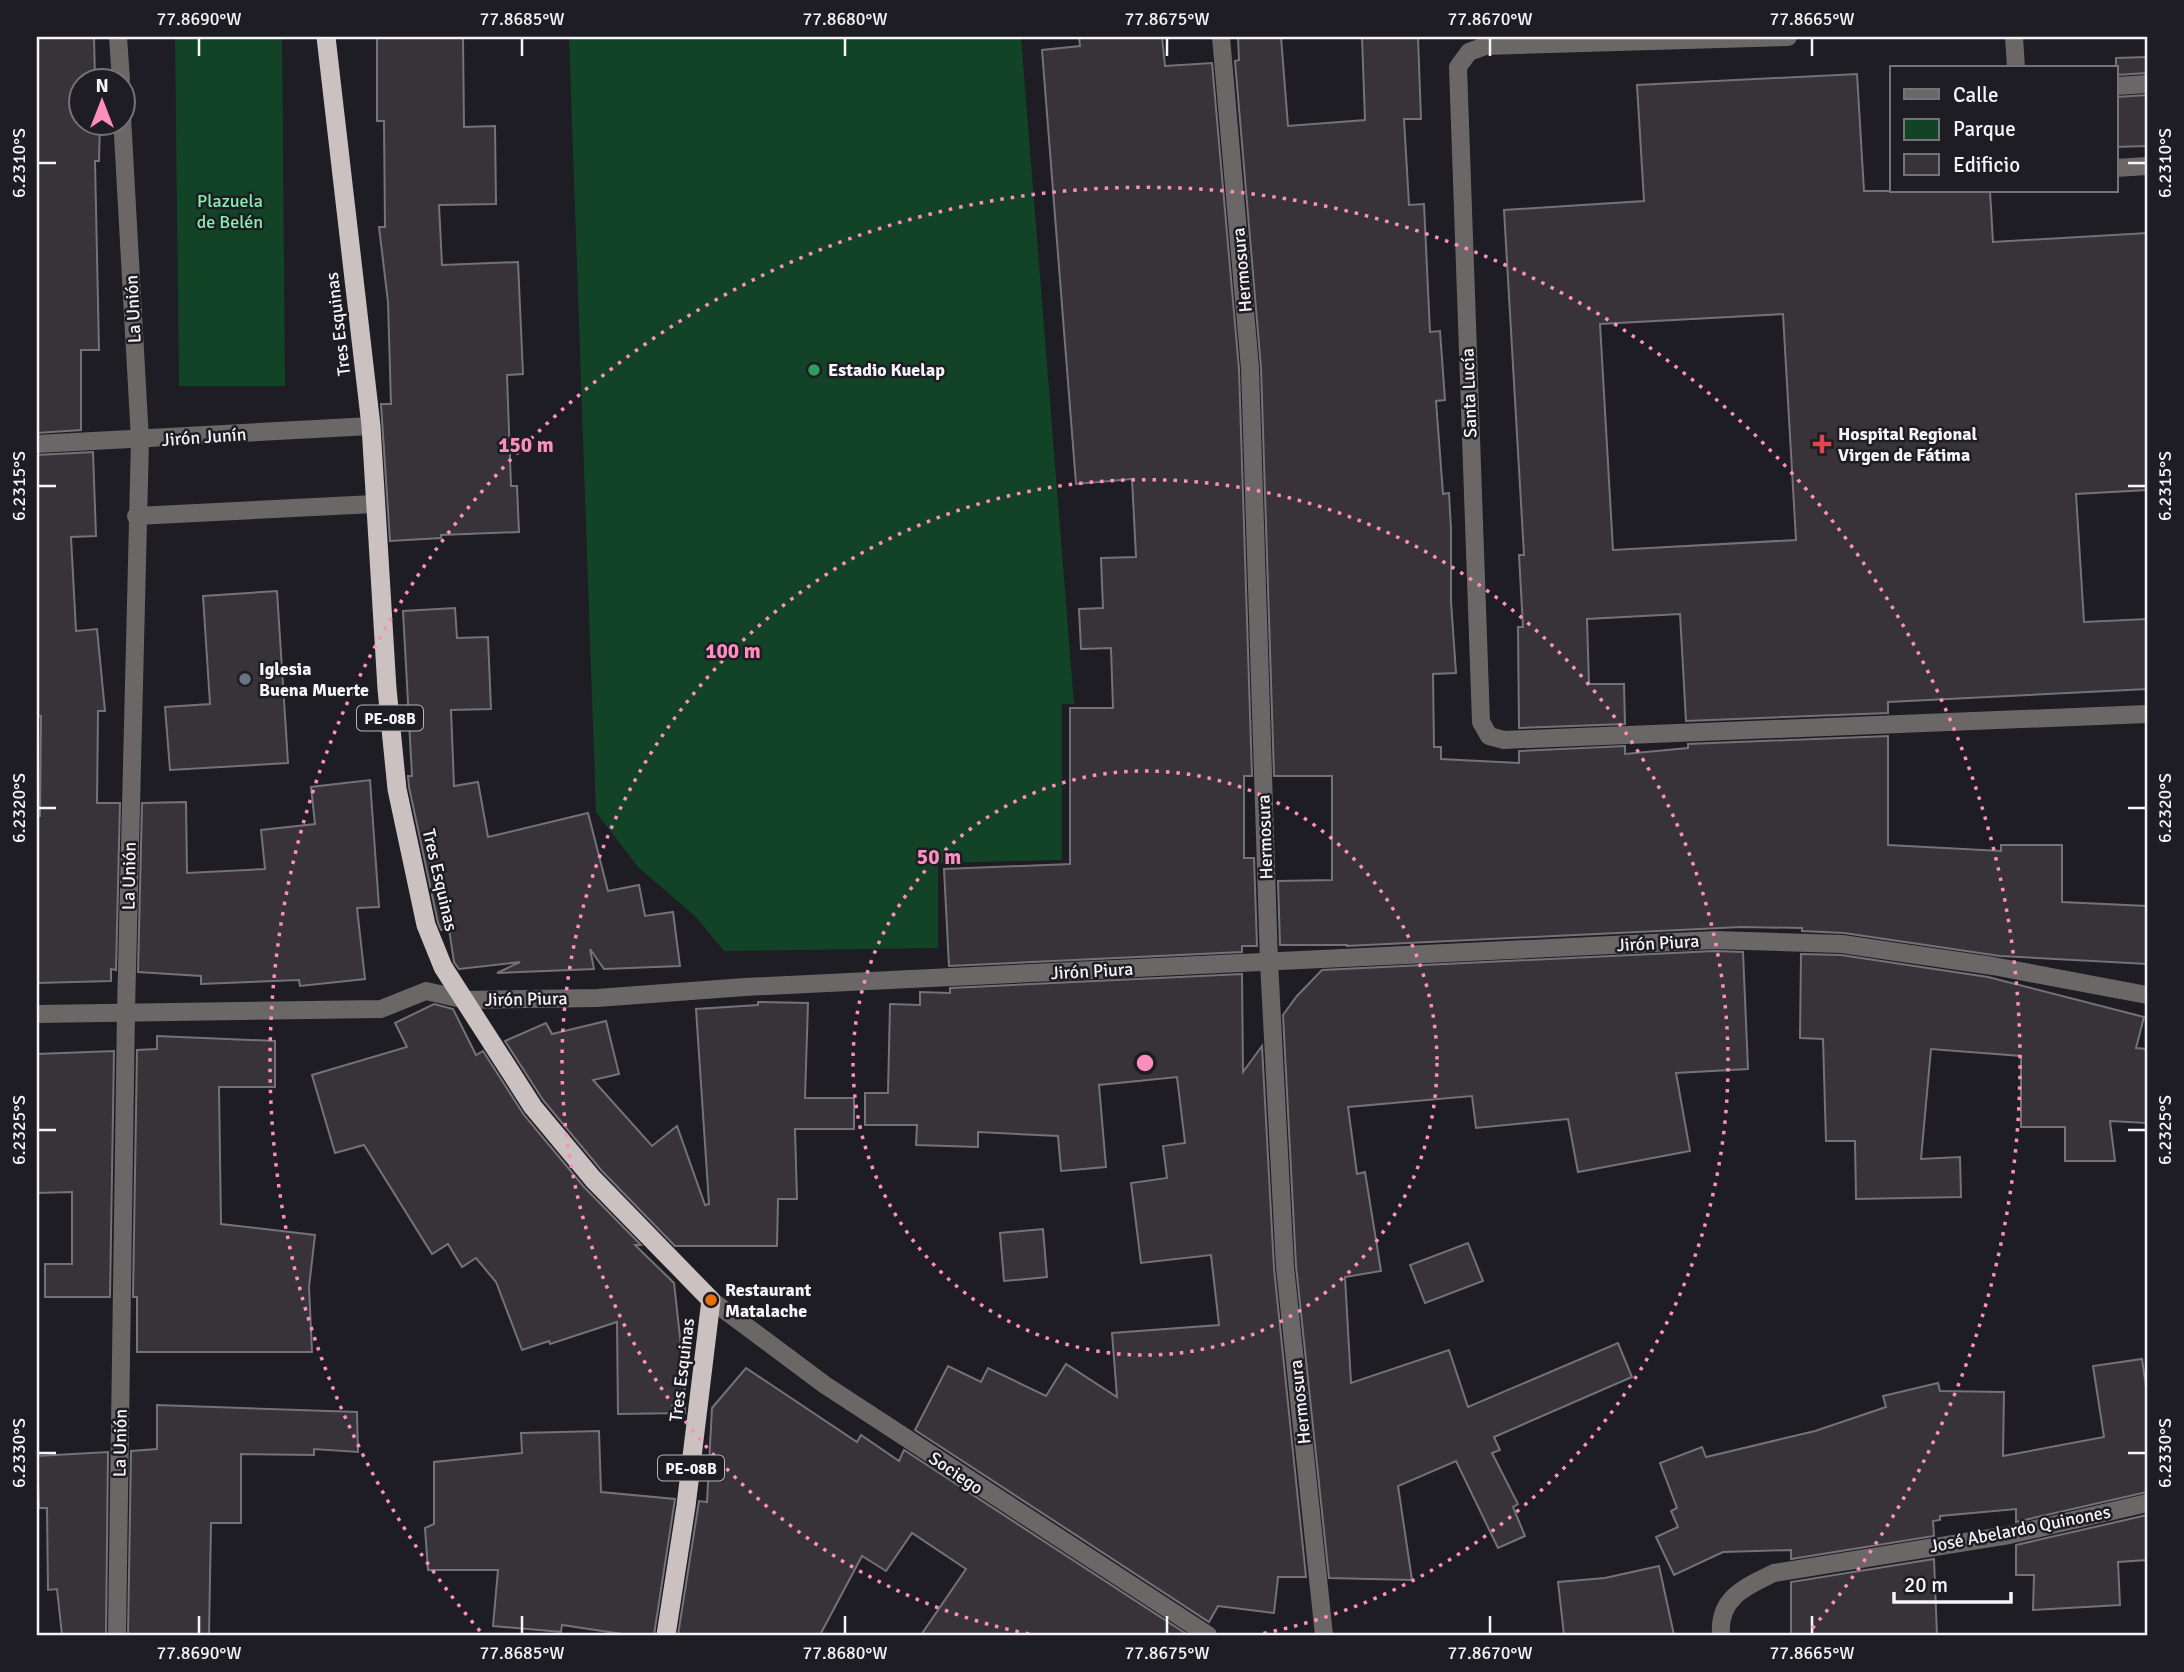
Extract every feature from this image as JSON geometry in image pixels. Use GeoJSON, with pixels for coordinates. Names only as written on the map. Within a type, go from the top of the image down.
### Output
{"type":"FeatureCollection","features":[{"type":"Feature","properties":{"kind":"highway","name":"Tres Esquinas"},"geometry":{"type":"LineString","coordinates":[[326,37],[371,426],[374,504],[397,789],[426,925],[443,967],[533,1107],[593,1179],[711,1300],[687,1506],[666,1635]]}},
{"type":"Feature","properties":{"kind":"street"},"geometry":{"type":"LineString","coordinates":[[118,37],[120,66]]}},
{"type":"Feature","properties":{"kind":"street","name":"Hermosura"},"geometry":{"type":"LineString","coordinates":[[1222,37],[1250,368],[1269,962],[1285,1267],[1324,1635]]}},
{"type":"Feature","properties":{"kind":"street"},"geometry":{"type":"LineString","coordinates":[[1635,40],[1788,37]]}},
{"type":"Feature","properties":{"kind":"street"},"geometry":{"type":"LineString","coordinates":[[2014,37],[2016,66]]}},
{"type":"Feature","properties":{"kind":"street","name":"Santa Lucía"},"geometry":{"type":"LineString","coordinates":[[1635,40],[1485,47],[1469,52],[1458,67],[1481,722],[1489,736],[1504,740],[2147,714]]}},
{"type":"Feature","properties":{"kind":"street"},"geometry":{"type":"LineString","coordinates":[[2118,86],[2147,84]]}},
{"type":"Feature","properties":{"kind":"street","name":"La Unión"},"geometry":{"type":"LineString","coordinates":[[117,1635],[126,1010],[136,516],[140,440],[123,136]]}},
{"type":"Feature","properties":{"kind":"street"},"geometry":{"type":"LineString","coordinates":[[2118,167],[2147,166]]}},
{"type":"Feature","properties":{"kind":"street","name":"Jirón Junín"},"geometry":{"type":"LineString","coordinates":[[37,444],[371,426]]}},
{"type":"Feature","properties":{"kind":"street"},"geometry":{"type":"LineString","coordinates":[[136,516],[374,504]]}},
{"type":"Feature","properties":{"kind":"street","name":"Jirón Piura"},"geometry":{"type":"LineString","coordinates":[[37,1014],[126,1010],[264,1012],[381,1009],[426,991],[466,1000],[597,998],[745,987],[1714,940],[1829,944],[1993,966],[2147,995]]}},
{"type":"Feature","properties":{"kind":"street","name":"Sociego"},"geometry":{"type":"LineString","coordinates":[[711,1300],[825,1385],[1208,1635]]}},
{"type":"Feature","properties":{"kind":"street","name":"José Abelardo Quinones"},"geometry":{"type":"LineString","coordinates":[[1721,1635],[1721,1617],[1733,1597],[1740,1589],[1774,1573],[2009,1535],[2147,1503]]}},
{"type":"Feature","properties":{"kind":"green space","name":"Plazuela de Belén"},"geometry":{"type":"Polygon","coordinates":[[[175,37],[282,37],[285,386],[179,386],[175,37]]]}},
{"type":"Feature","properties":{"kind":"green space","name":"Estadio Kuelap"},"geometry":{"type":"Polygon","coordinates":[[[569,37],[1021,37],[1074,704],[1062,704],[1062,860],[938,863],[938,948],[724,951],[695,916],[638,867],[596,812],[569,37]]]}},
{"type":"Feature","properties":{"kind":"building"},"geometry":{"type":"Polygon","coordinates":[[[37,37],[94,37],[95,66],[66,66],[66,136],[100,136],[99,161],[95,161],[99,350],[81,350],[81,430],[37,433],[37,37]]]}},
{"type":"Feature","properties":{"kind":"building"},"geometry":{"type":"Polygon","coordinates":[[[377,37],[463,37],[464,127],[495,126],[496,204],[439,205],[442,265],[518,262],[523,374],[507,375],[511,486],[517,486],[519,532],[441,535],[441,538],[390,541],[381,404],[391,404],[388,302],[379,227],[385,227],[384,121],[377,121],[377,37]]]}},
{"type":"Feature","properties":{"kind":"building"},"geometry":{"type":"Polygon","coordinates":[[[1079,37],[1162,37],[1165,66],[1212,63],[1239,369],[1252,776],[1244,776],[1244,858],[1254,858],[1257,946],[1242,946],[1242,952],[949,966],[944,869],[1070,864],[1070,708],[1113,708],[1111,648],[1081,649],[1079,609],[1103,608],[1101,558],[1136,557],[1132,479],[1076,484],[1042,50],[1080,46],[1079,37]]]}},
{"type":"Feature","properties":{"kind":"building"},"geometry":{"type":"Polygon","coordinates":[[[1238,37],[1281,37],[1288,126],[1365,120],[1362,37],[1418,37],[1421,119],[1404,119],[1409,205],[1424,204],[1430,332],[1440,331],[1445,400],[1436,401],[1443,494],[1449,493],[1451,601],[1456,673],[1433,674],[1434,747],[1441,747],[1441,759],[1519,763],[1519,751],[1625,746],[1625,754],[1688,748],[1688,744],[1888,736],[1888,845],[2001,851],[2001,845],[2062,845],[2062,902],[2147,906],[2147,964],[2000,956],[1844,933],[1802,931],[1802,928],[1741,927],[1346,946],[1348,945],[1280,945],[1278,881],[1332,880],[1332,776],[1274,776],[1261,368],[1235,61],[1239,60],[1238,37]]]}},
{"type":"Feature","properties":{"kind":"building"},"geometry":{"type":"Polygon","coordinates":[[[2147,57],[2147,73],[2118,75],[2116,58],[2147,57]]]}},
{"type":"Feature","properties":{"kind":"building","name":"Hospital Regional Virgen de Fátima"},"geometry":{"type":"Polygon","coordinates":[[[1857,74],[1864,191],[1990,192],[1993,242],[2147,233],[2147,490],[2076,494],[2084,622],[2147,619],[2147,689],[1888,702],[1888,713],[1686,721],[1680,614],[1587,619],[1589,684],[1624,684],[1625,724],[1519,728],[1518,627],[1523,627],[1519,555],[1524,555],[1504,210],[1644,201],[1637,85],[1857,74]],[[1783,314],[1600,324],[1613,550],[1796,540],[1783,314]]]}},
{"type":"Feature","properties":{"kind":"building"},"geometry":{"type":"Polygon","coordinates":[[[2147,95],[2147,146],[2118,147],[2118,97],[2147,95]]]}},
{"type":"Feature","properties":{"kind":"building"},"geometry":{"type":"Polygon","coordinates":[[[93,452],[96,536],[71,537],[76,631],[97,629],[105,711],[98,711],[97,803],[120,803],[116,970],[111,969],[111,981],[37,983],[37,816],[40,816],[41,716],[37,717],[37,455],[93,452]]]}},
{"type":"Feature","properties":{"kind":"building","name":"Iglesia Buena Muerte"},"geometry":{"type":"Polygon","coordinates":[[[277,591],[288,763],[170,770],[165,707],[210,704],[203,596],[277,591]]]}},
{"type":"Feature","properties":{"kind":"building"},"geometry":{"type":"Polygon","coordinates":[[[455,608],[457,638],[488,637],[491,709],[451,710],[454,786],[478,782],[488,837],[588,813],[608,891],[639,885],[645,916],[673,912],[680,966],[604,969],[590,949],[594,969],[497,973],[520,962],[459,969],[454,962],[449,929],[441,930],[438,923],[409,787],[408,776],[412,776],[403,611],[455,608]]]}},
{"type":"Feature","properties":{"kind":"building"},"geometry":{"type":"Polygon","coordinates":[[[370,780],[379,907],[357,908],[365,979],[300,986],[299,980],[201,984],[201,976],[138,972],[142,803],[186,802],[187,873],[265,869],[261,830],[315,824],[311,787],[370,780]]]}},
{"type":"Feature","properties":{"kind":"building"},"geometry":{"type":"Polygon","coordinates":[[[1714,951],[1743,952],[1748,1069],[1676,1073],[1690,1151],[1578,1172],[1568,1119],[1476,1128],[1472,1096],[1348,1107],[1357,1174],[1365,1172],[1381,1271],[1345,1277],[1351,1383],[1449,1350],[1468,1407],[1618,1343],[1632,1377],[1494,1437],[1500,1450],[1492,1453],[1518,1504],[1513,1507],[1525,1536],[1498,1548],[1456,1461],[1398,1486],[1412,1580],[1329,1578],[1296,1266],[1283,1015],[1322,970],[1714,951]]]}},
{"type":"Feature","properties":{"kind":"building"},"geometry":{"type":"Polygon","coordinates":[[[1801,954],[1841,955],[1988,977],[2144,1017],[2136,1048],[2147,1049],[2147,1123],[2110,1121],[2115,1161],[2065,1161],[2065,1127],[2021,1127],[2021,1056],[1931,1049],[1921,1159],[1960,1157],[1961,1197],[1856,1199],[1855,1141],[1826,1141],[1823,1039],[1800,1038],[1801,954]]]}},
{"type":"Feature","properties":{"kind":"building"},"geometry":{"type":"Polygon","coordinates":[[[1242,974],[1243,1072],[1262,1046],[1274,1268],[1306,1577],[1278,1577],[1274,1613],[1218,1606],[1209,1622],[915,1430],[948,1366],[981,1382],[988,1368],[1046,1396],[1066,1364],[1117,1397],[1112,1333],[1219,1325],[1211,1255],[1141,1263],[1131,1183],[1167,1178],[1163,1146],[1185,1143],[1177,1077],[1099,1085],[1106,1167],[1061,1171],[1058,1136],[978,1132],[978,1147],[916,1145],[917,1125],[865,1125],[865,1093],[888,1093],[890,1004],[920,1005],[920,992],[950,993],[950,988],[1242,974]]]}},
{"type":"Feature","properties":{"kind":"building"},"geometry":{"type":"Polygon","coordinates":[[[758,1002],[808,1003],[805,1098],[854,1098],[854,1129],[795,1129],[797,1199],[778,1199],[777,1246],[675,1246],[602,1171],[543,1100],[505,1041],[546,1023],[552,1034],[606,1021],[619,1074],[593,1080],[652,1146],[677,1126],[705,1205],[709,1204],[696,1009],[758,1005],[758,1002]]]}},
{"type":"Feature","properties":{"kind":"building"},"geometry":{"type":"Polygon","coordinates":[[[434,1004],[453,1009],[476,1055],[483,1051],[524,1115],[584,1187],[641,1245],[635,1245],[674,1283],[681,1346],[684,1346],[685,1413],[618,1414],[617,1322],[550,1344],[549,1341],[522,1350],[496,1282],[476,1258],[462,1267],[448,1244],[432,1254],[364,1145],[335,1153],[312,1075],[407,1047],[395,1023],[434,1004]]]}},
{"type":"Feature","properties":{"kind":"building"},"geometry":{"type":"Polygon","coordinates":[[[157,1036],[275,1041],[275,1087],[219,1087],[221,1224],[315,1235],[309,1287],[312,1352],[137,1352],[137,1297],[133,1297],[137,1050],[157,1049],[157,1036]]]}},
{"type":"Feature","properties":{"kind":"building"},"geometry":{"type":"Polygon","coordinates":[[[114,1051],[110,1297],[45,1297],[45,1264],[72,1264],[72,1192],[37,1193],[37,1054],[114,1051]]]}},
{"type":"Feature","properties":{"kind":"building"},"geometry":{"type":"Polygon","coordinates":[[[1043,1229],[1047,1277],[1004,1281],[1000,1233],[1043,1229]]]}},
{"type":"Feature","properties":{"kind":"building"},"geometry":{"type":"Polygon","coordinates":[[[1468,1243],[1483,1281],[1425,1303],[1410,1265],[1468,1243]]]}},
{"type":"Feature","properties":{"kind":"building"},"geometry":{"type":"Polygon","coordinates":[[[2142,1359],[2147,1393],[2147,1492],[2016,1522],[2016,1509],[1940,1516],[1940,1520],[1933,1521],[1934,1536],[1791,1559],[1791,1550],[1723,1552],[1674,1575],[1656,1537],[1678,1527],[1671,1511],[1677,1508],[1660,1463],[1702,1447],[1706,1457],[1815,1431],[1886,1407],[1883,1396],[1938,1383],[1940,1391],[2004,1392],[2003,1456],[2104,1437],[2093,1366],[2142,1359]]]}},
{"type":"Feature","properties":{"kind":"building"},"geometry":{"type":"Polygon","coordinates":[[[746,1368],[857,1442],[861,1435],[899,1461],[904,1450],[1188,1635],[921,1635],[966,1569],[912,1533],[886,1571],[862,1556],[820,1635],[678,1635],[699,1501],[707,1502],[712,1408],[746,1368]]]}},
{"type":"Feature","properties":{"kind":"building"},"geometry":{"type":"Polygon","coordinates":[[[157,1405],[357,1412],[358,1452],[314,1449],[314,1455],[241,1454],[241,1523],[211,1523],[209,1635],[128,1635],[131,1451],[157,1449],[157,1405]]]}},
{"type":"Feature","properties":{"kind":"building"},"geometry":{"type":"Polygon","coordinates":[[[599,1431],[601,1492],[675,1499],[654,1635],[629,1635],[562,1625],[561,1632],[493,1626],[498,1570],[428,1570],[425,1528],[434,1524],[434,1462],[522,1453],[521,1433],[599,1431]]]}},
{"type":"Feature","properties":{"kind":"building"},"geometry":{"type":"Polygon","coordinates":[[[108,1452],[106,1635],[62,1635],[57,1589],[48,1590],[47,1508],[39,1508],[37,1456],[108,1452]]]}},
{"type":"Feature","properties":{"kind":"building"},"geometry":{"type":"Polygon","coordinates":[[[2147,1515],[2147,1560],[2118,1562],[2120,1605],[2033,1610],[2034,1575],[2016,1575],[2016,1545],[2147,1515]]]}},
{"type":"Feature","properties":{"kind":"building"},"geometry":{"type":"Polygon","coordinates":[[[1934,1559],[1937,1635],[1791,1635],[1791,1582],[1934,1559]]]}},
{"type":"Feature","properties":{"kind":"building"},"geometry":{"type":"Polygon","coordinates":[[[1659,1566],[1674,1635],[1564,1635],[1558,1582],[1605,1578],[1659,1566]]]}},
{"type":"Feature","properties":{"kind":"place","name":"Estadio Kuelap"},"geometry":{"type":"Point","coordinates":[814,370]}},
{"type":"Feature","properties":{"kind":"place","name":"Hospital Regional Virgen de Fátima"},"geometry":{"type":"Point","coordinates":[1822,444]}},
{"type":"Feature","properties":{"kind":"place","name":"Iglesia Buena Muerte"},"geometry":{"type":"Point","coordinates":[245,679]}},
{"type":"Feature","properties":{"kind":"place","name":"Restaurant Matalache"},"geometry":{"type":"Point","coordinates":[711,1300]}}]}
